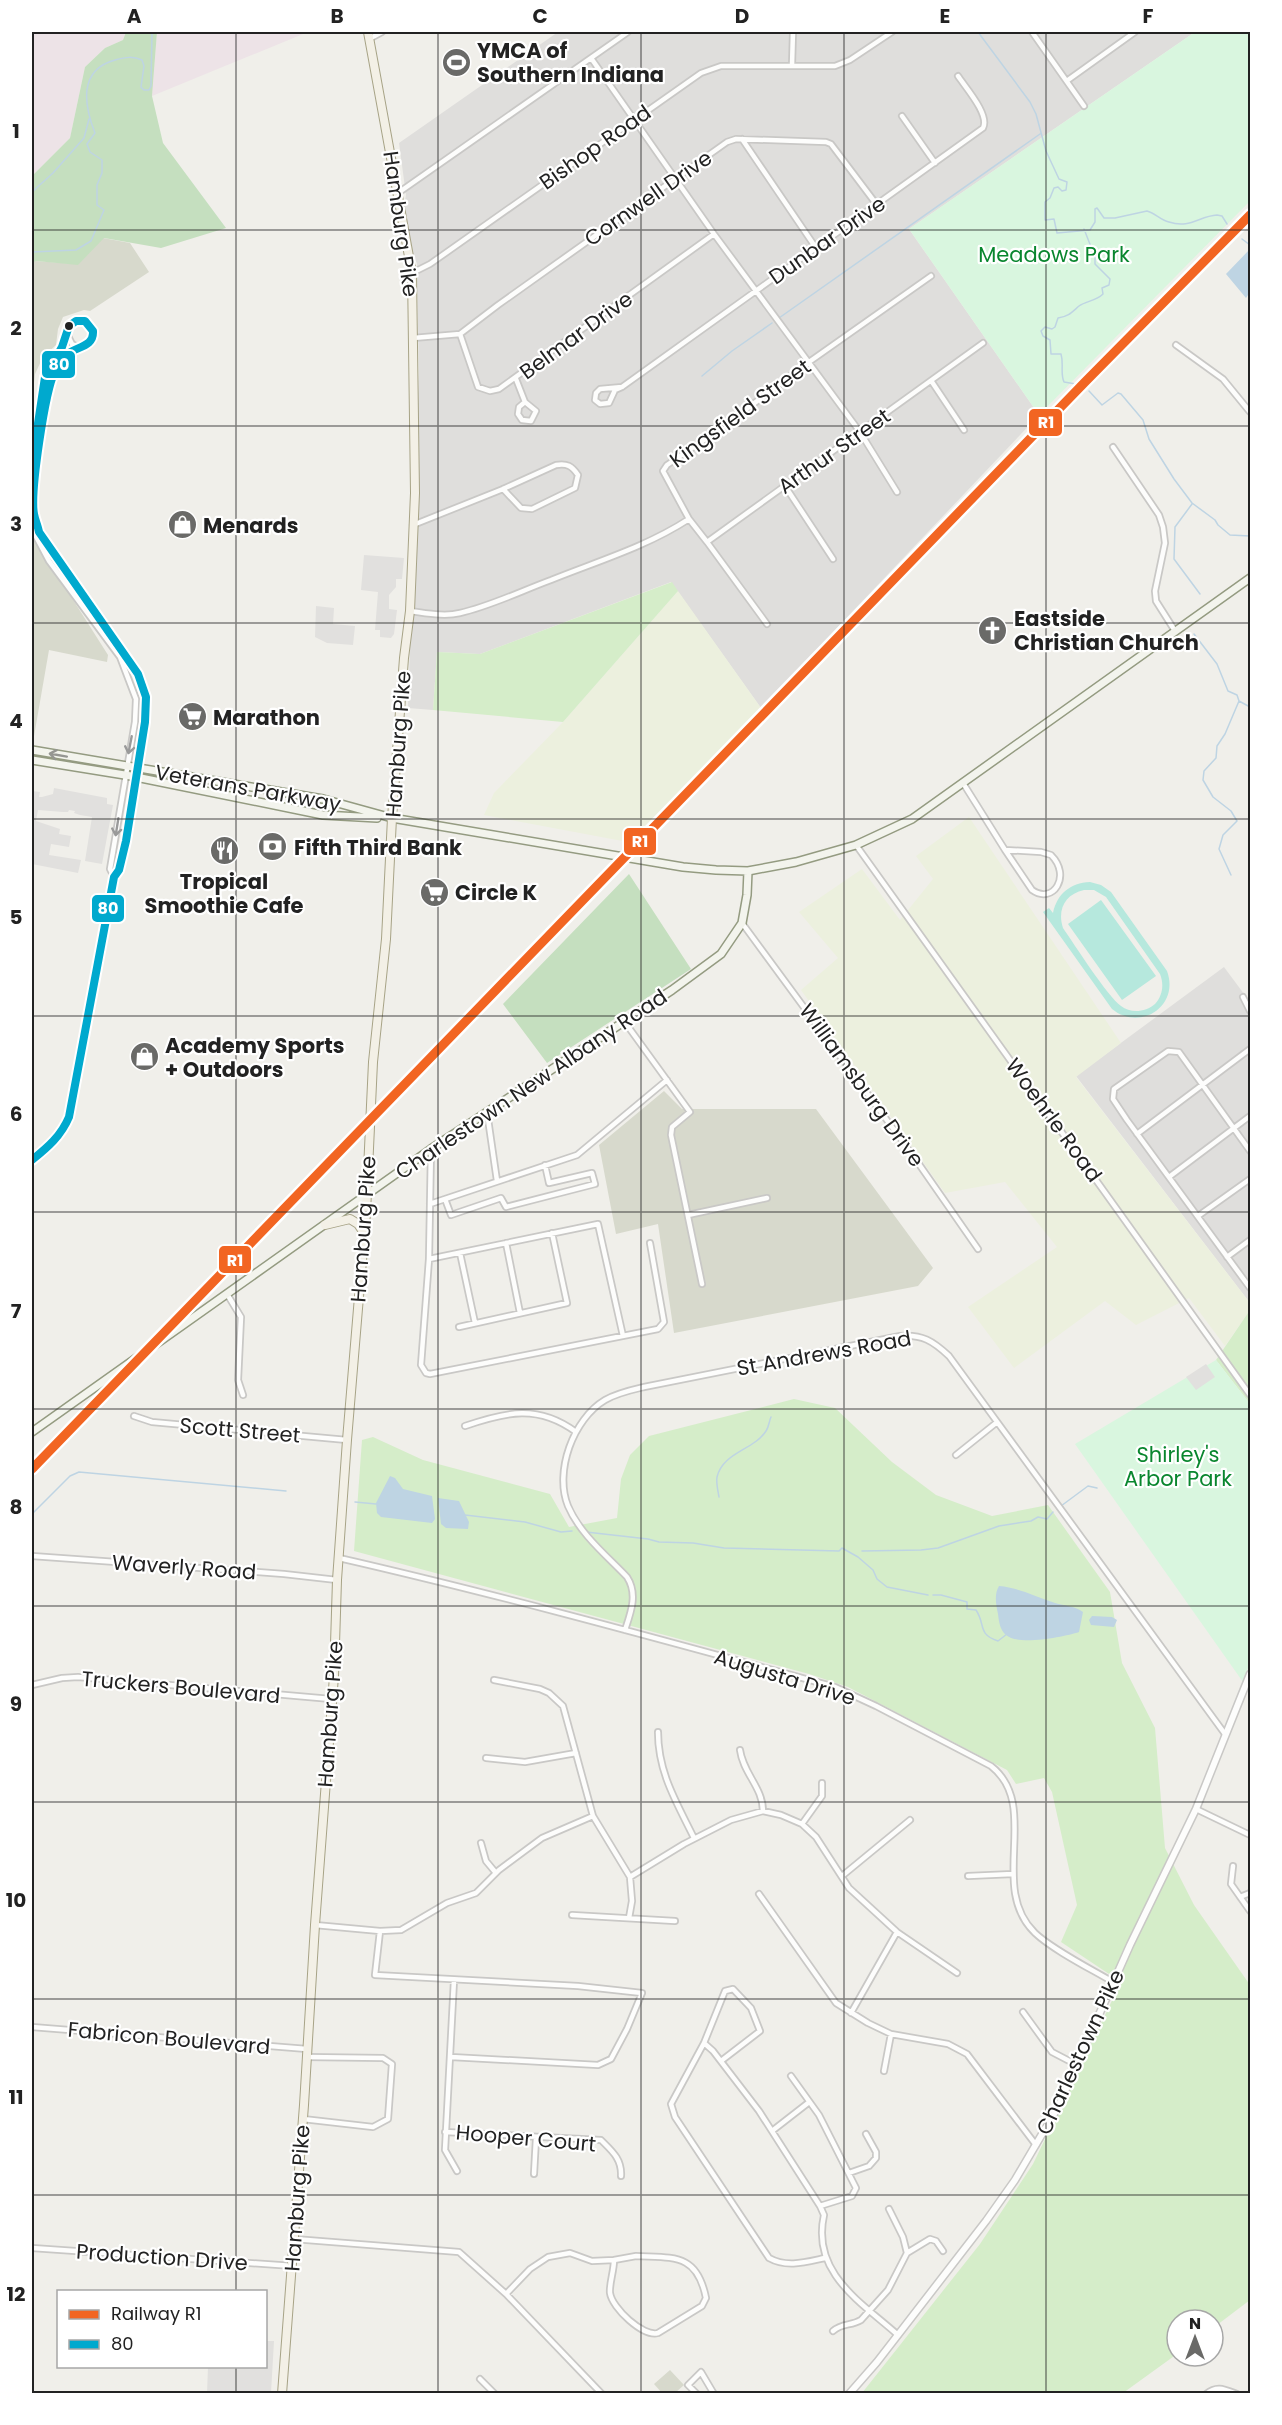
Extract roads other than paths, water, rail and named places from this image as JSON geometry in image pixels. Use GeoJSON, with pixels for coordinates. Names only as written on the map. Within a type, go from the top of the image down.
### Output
{"type":"FeatureCollection","features":[{"type":"Feature","properties":{"kind":"main road","name":"Hamburg Pike"},"geometry":{"type":"LineString","coordinates":[[282,2394],[332,1699],[337,1580],[364,1233],[373,1062],[387,931],[392,818],[404,658],[410,611],[415,483],[412,273],[368,35]]}},
{"type":"Feature","properties":{"kind":"main road"},"geometry":{"type":"LineString","coordinates":[[856,845],[912,819],[1251,578]]}},
{"type":"Feature","properties":{"kind":"main road","name":"Veterans Parkway"},"geometry":{"type":"LineString","coordinates":[[32,750],[323,799],[392,818],[683,867],[748,871],[856,845]]}},
{"type":"Feature","properties":{"kind":"main road","name":"Veterans Parkway"},"geometry":{"type":"LineString","coordinates":[[32,760],[136,777],[323,815],[392,818]]}},
{"type":"Feature","properties":{"kind":"main road","name":"Charlestown New Albany Road"},"geometry":{"type":"LineString","coordinates":[[32,1432],[431,1149],[624,1022],[721,954],[742,923],[748,871]]}},
{"type":"Feature","properties":{"kind":"main road"},"geometry":{"type":"LineString","coordinates":[[325,1225],[350,1220],[358,1224],[364,1233]]}},
{"type":"Feature","properties":{"kind":"street"},"geometry":{"type":"LineString","coordinates":[[368,35],[382,32]]}},
{"type":"Feature","properties":{"kind":"street"},"geometry":{"type":"LineString","coordinates":[[398,193],[628,32]]}},
{"type":"Feature","properties":{"kind":"street"},"geometry":{"type":"LineString","coordinates":[[792,65],[793,32]]}},
{"type":"Feature","properties":{"kind":"street","name":"Bishop Road"},"geometry":{"type":"LineString","coordinates":[[412,273],[430,264],[693,77],[710,69],[792,65],[835,66],[843,64],[892,32]]}},
{"type":"Feature","properties":{"kind":"street"},"geometry":{"type":"LineString","coordinates":[[1032,32],[1068,80],[1084,106]]}},
{"type":"Feature","properties":{"kind":"street"},"geometry":{"type":"LineString","coordinates":[[1068,80],[1135,32]]}},
{"type":"Feature","properties":{"kind":"street"},"geometry":{"type":"LineString","coordinates":[[591,58],[714,234],[860,432],[897,492]]}},
{"type":"Feature","properties":{"kind":"street","name":"Dunbar Drive"},"geometry":{"type":"LineString","coordinates":[[622,387],[600,389],[596,393],[595,400],[600,404],[609,403],[615,390],[622,387],[757,291],[983,128],[986,124],[983,113],[958,76]]}},
{"type":"Feature","properties":{"kind":"street"},"geometry":{"type":"LineString","coordinates":[[902,116],[934,163]]}},
{"type":"Feature","properties":{"kind":"street"},"geometry":{"type":"LineString","coordinates":[[742,139],[816,248]]}},
{"type":"Feature","properties":{"kind":"street","name":"Cornwell Drive"},"geometry":{"type":"LineString","coordinates":[[460,334],[727,142],[742,139],[831,144],[877,205]]}},
{"type":"Feature","properties":{"kind":"street","name":"Belmar Drive"},"geometry":{"type":"LineString","coordinates":[[460,334],[478,387],[490,391],[499,389],[516,379],[714,234]]}},
{"type":"Feature","properties":{"kind":"street","name":"Kingsfield Street"},"geometry":{"type":"LineString","coordinates":[[689,519],[663,471],[667,465],[931,276]]}},
{"type":"Feature","properties":{"kind":"street"},"geometry":{"type":"LineString","coordinates":[[32,463],[45,377],[72,323],[81,320],[89,323],[93,331],[92,339],[87,345],[78,347],[62,358],[51,378],[34,492],[34,514],[39,532],[138,674],[146,697],[145,722],[126,841],[119,870],[114,877],[69,1117],[63,1131],[32,1160]]}},
{"type":"Feature","properties":{"kind":"street"},"geometry":{"type":"LineString","coordinates":[[67,334],[69,341],[78,347]]}},
{"type":"Feature","properties":{"kind":"street"},"geometry":{"type":"LineString","coordinates":[[413,338],[460,334]]}},
{"type":"Feature","properties":{"kind":"street","name":"Arthur Street"},"geometry":{"type":"LineString","coordinates":[[707,542],[932,382],[983,343]]}},
{"type":"Feature","properties":{"kind":"street"},"geometry":{"type":"LineString","coordinates":[[1176,345],[1223,379],[1251,412]]}},
{"type":"Feature","properties":{"kind":"street"},"geometry":{"type":"LineString","coordinates":[[516,379],[525,402],[536,411],[531,421],[522,420],[518,414],[519,407],[525,402]]}},
{"type":"Feature","properties":{"kind":"street"},"geometry":{"type":"LineString","coordinates":[[932,382],[964,430]]}},
{"type":"Feature","properties":{"kind":"street"},"geometry":{"type":"LineString","coordinates":[[1113,447],[1159,515],[1163,526],[1165,543],[1155,591],[1156,601],[1175,631]]}},
{"type":"Feature","properties":{"kind":"street"},"geometry":{"type":"LineString","coordinates":[[413,525],[556,465],[564,464],[572,467],[578,475],[574,488],[532,509],[521,508],[503,489]]}},
{"type":"Feature","properties":{"kind":"street"},"geometry":{"type":"LineString","coordinates":[[785,486],[832,558]]}},
{"type":"Feature","properties":{"kind":"street"},"geometry":{"type":"LineString","coordinates":[[410,611],[444,615],[489,604],[628,552],[661,537],[689,519],[767,624]]}},
{"type":"Feature","properties":{"kind":"street"},"geometry":{"type":"LineString","coordinates":[[32,529],[49,561],[120,657],[136,699],[135,722],[124,775],[110,869],[114,877]]}},
{"type":"Feature","properties":{"kind":"street"},"geometry":{"type":"LineString","coordinates":[[963,783],[1005,850],[1032,890],[1036,893],[1044,893],[1052,892],[1056,888],[1061,880],[1061,871],[1051,855],[1041,852],[1005,850]]}},
{"type":"Feature","properties":{"kind":"street","name":"Woehrle Road"},"geometry":{"type":"LineString","coordinates":[[856,845],[1251,1395]]}},
{"type":"Feature","properties":{"kind":"street","name":"Williamsburg Drive"},"geometry":{"type":"LineString","coordinates":[[742,923],[901,1138],[978,1249]]}},
{"type":"Feature","properties":{"kind":"street"},"geometry":{"type":"LineString","coordinates":[[1243,997],[1251,1011]]}},
{"type":"Feature","properties":{"kind":"street"},"geometry":{"type":"LineString","coordinates":[[624,1022],[690,1112],[672,1127],[671,1131],[702,1284]]}},
{"type":"Feature","properties":{"kind":"street"},"geometry":{"type":"LineString","coordinates":[[1137,1134],[1251,1049]]}},
{"type":"Feature","properties":{"kind":"street"},"geometry":{"type":"LineString","coordinates":[[1251,1151],[1179,1052],[1172,1050],[1115,1088],[1113,1099],[1251,1288]]}},
{"type":"Feature","properties":{"kind":"street"},"geometry":{"type":"LineString","coordinates":[[430,1204],[577,1155],[667,1080]]}},
{"type":"Feature","properties":{"kind":"street"},"geometry":{"type":"LineString","coordinates":[[487,1112],[497,1182]]}},
{"type":"Feature","properties":{"kind":"street"},"geometry":{"type":"LineString","coordinates":[[1169,1177],[1251,1116]]}},
{"type":"Feature","properties":{"kind":"street"},"geometry":{"type":"LineString","coordinates":[[431,1149],[429,1259],[421,1365],[426,1373],[441,1372],[658,1329],[664,1322],[650,1243]]}},
{"type":"Feature","properties":{"kind":"street"},"geometry":{"type":"LineString","coordinates":[[445,1199],[451,1215],[501,1198],[506,1207],[595,1185],[592,1173],[549,1183],[545,1165]]}},
{"type":"Feature","properties":{"kind":"street"},"geometry":{"type":"LineString","coordinates":[[1198,1216],[1251,1179]]}},
{"type":"Feature","properties":{"kind":"street"},"geometry":{"type":"LineString","coordinates":[[688,1215],[767,1198]]}},
{"type":"Feature","properties":{"kind":"street"},"geometry":{"type":"LineString","coordinates":[[429,1259],[598,1224],[623,1336]]}},
{"type":"Feature","properties":{"kind":"street"},"geometry":{"type":"LineString","coordinates":[[459,1327],[567,1303],[552,1233]]}},
{"type":"Feature","properties":{"kind":"street"},"geometry":{"type":"LineString","coordinates":[[1227,1257],[1251,1240]]}},
{"type":"Feature","properties":{"kind":"street"},"geometry":{"type":"LineString","coordinates":[[506,1243],[520,1313]]}},
{"type":"Feature","properties":{"kind":"street"},"geometry":{"type":"LineString","coordinates":[[460,1253],[476,1323]]}},
{"type":"Feature","properties":{"kind":"street"},"geometry":{"type":"LineString","coordinates":[[227,1294],[241,1317],[238,1380],[243,1395]]}},
{"type":"Feature","properties":{"kind":"street","name":"St Andrews Road"},"geometry":{"type":"LineString","coordinates":[[625,1630],[633,1601],[632,1585],[586,1535],[576,1520],[566,1496],[564,1468],[576,1432],[589,1414],[603,1401],[634,1390],[912,1335],[930,1339],[949,1356],[1226,1734]]}},
{"type":"Feature","properties":{"kind":"street"},"geometry":{"type":"LineString","coordinates":[[465,1426],[499,1414],[511,1413],[554,1418],[576,1432]]}},
{"type":"Feature","properties":{"kind":"street","name":"Scott Street"},"geometry":{"type":"LineString","coordinates":[[134,1416],[152,1422],[347,1440]]}},
{"type":"Feature","properties":{"kind":"street"},"geometry":{"type":"LineString","coordinates":[[956,1455],[996,1423]]}},
{"type":"Feature","properties":{"kind":"street","name":"Waverly Road"},"geometry":{"type":"LineString","coordinates":[[32,1556],[284,1574],[337,1580]]}},
{"type":"Feature","properties":{"kind":"street","name":"Augusta Drive"},"geometry":{"type":"LineString","coordinates":[[339,1558],[428,1578],[835,1687],[991,1766],[1002,1775],[1013,1797],[1013,1874],[1019,1905],[1035,1933],[1113,1982]]}},
{"type":"Feature","properties":{"kind":"street","name":"Charlestown Pike"},"geometry":{"type":"LineString","coordinates":[[849,2394],[986,2221],[1015,2180],[1058,2107],[1113,1982],[1196,1809],[1251,1674]]}},
{"type":"Feature","properties":{"kind":"street","name":"Truckers Boulevard"},"geometry":{"type":"LineString","coordinates":[[32,1685],[78,1677],[332,1699]]}},
{"type":"Feature","properties":{"kind":"street"},"geometry":{"type":"LineString","coordinates":[[494,1680],[540,1689],[556,1698],[563,1706],[593,1816],[630,1877],[632,1901],[629,1918]]}},
{"type":"Feature","properties":{"kind":"street"},"geometry":{"type":"LineString","coordinates":[[658,1732],[659,1757],[666,1782],[694,1838]]}},
{"type":"Feature","properties":{"kind":"street"},"geometry":{"type":"LineString","coordinates":[[740,1750],[741,1762],[762,1796],[763,1811]]}},
{"type":"Feature","properties":{"kind":"street"},"geometry":{"type":"LineString","coordinates":[[486,1758],[525,1762],[576,1753]]}},
{"type":"Feature","properties":{"kind":"street"},"geometry":{"type":"LineString","coordinates":[[802,1824],[822,1796],[822,1782]]}},
{"type":"Feature","properties":{"kind":"street"},"geometry":{"type":"LineString","coordinates":[[1196,1809],[1251,1834]]}},
{"type":"Feature","properties":{"kind":"street"},"geometry":{"type":"LineString","coordinates":[[630,1877],[694,1838],[731,1820],[763,1811],[781,1815],[802,1824],[825,1848],[849,1888],[897,1932],[957,1973]]}},
{"type":"Feature","properties":{"kind":"street"},"geometry":{"type":"LineString","coordinates":[[315,1925],[380,1931],[401,1930],[447,1903],[476,1893],[542,1838],[593,1816]]}},
{"type":"Feature","properties":{"kind":"street"},"geometry":{"type":"LineString","coordinates":[[842,1876],[910,1820]]}},
{"type":"Feature","properties":{"kind":"street"},"geometry":{"type":"LineString","coordinates":[[481,1843],[486,1861],[496,1874]]}},
{"type":"Feature","properties":{"kind":"street"},"geometry":{"type":"LineString","coordinates":[[1233,1866],[1231,1884],[1251,1911]]}},
{"type":"Feature","properties":{"kind":"street"},"geometry":{"type":"LineString","coordinates":[[968,1876],[1013,1874]]}},
{"type":"Feature","properties":{"kind":"street"},"geometry":{"type":"LineString","coordinates":[[1240,1897],[1251,1893]]}},
{"type":"Feature","properties":{"kind":"street"},"geometry":{"type":"LineString","coordinates":[[759,1894],[836,2003],[891,2034],[948,2044],[966,2055],[1036,2145]]}},
{"type":"Feature","properties":{"kind":"street"},"geometry":{"type":"LineString","coordinates":[[572,1915],[675,1921]]}},
{"type":"Feature","properties":{"kind":"street"},"geometry":{"type":"LineString","coordinates":[[380,1931],[375,1975],[578,1986],[642,1993],[627,2029],[610,2059],[598,2065],[451,2057]]}},
{"type":"Feature","properties":{"kind":"street"},"geometry":{"type":"LineString","coordinates":[[851,2013],[897,1932]]}},
{"type":"Feature","properties":{"kind":"street"},"geometry":{"type":"LineString","coordinates":[[453,1980],[455,1981],[450,2012],[451,2057],[448,2072],[445,2150],[457,2171]]}},
{"type":"Feature","properties":{"kind":"street"},"geometry":{"type":"LineString","coordinates":[[721,2061],[760,2031],[752,2008],[734,1989],[725,1991],[704,2043],[671,2104],[675,2117],[770,2258],[779,2263],[796,2263],[825,2258]]}},
{"type":"Feature","properties":{"kind":"street"},"geometry":{"type":"LineString","coordinates":[[1023,2012],[1052,2052],[1077,2065]]}},
{"type":"Feature","properties":{"kind":"street","name":"Fabricon Boulevard"},"geometry":{"type":"LineString","coordinates":[[32,2027],[383,2058],[392,2064],[388,2119],[373,2127],[303,2119]]}},
{"type":"Feature","properties":{"kind":"street"},"geometry":{"type":"LineString","coordinates":[[884,2071],[891,2034]]}},
{"type":"Feature","properties":{"kind":"street"},"geometry":{"type":"LineString","coordinates":[[704,2043],[721,2061],[772,2131],[820,2206],[824,2215],[825,2258],[858,2303],[898,2335]]}},
{"type":"Feature","properties":{"kind":"street"},"geometry":{"type":"LineString","coordinates":[[791,2076],[808,2103],[819,2115],[856,2188],[852,2196],[820,2206]]}},
{"type":"Feature","properties":{"kind":"street"},"geometry":{"type":"LineString","coordinates":[[772,2131],[808,2103]]}},
{"type":"Feature","properties":{"kind":"street","name":"Hooper Court"},"geometry":{"type":"LineString","coordinates":[[445,2132],[601,2140],[617,2156],[622,2166],[621,2176]]}},
{"type":"Feature","properties":{"kind":"street"},"geometry":{"type":"LineString","coordinates":[[849,2173],[869,2166],[876,2158],[876,2152],[866,2134]]}},
{"type":"Feature","properties":{"kind":"street"},"geometry":{"type":"LineString","coordinates":[[534,2174],[536,2138]]}},
{"type":"Feature","properties":{"kind":"street"},"geometry":{"type":"LineString","coordinates":[[889,2209],[903,2237],[907,2253]]}},
{"type":"Feature","properties":{"kind":"street"},"geometry":{"type":"LineString","coordinates":[[294,2239],[459,2252],[506,2294],[602,2394]]}},
{"type":"Feature","properties":{"kind":"street"},"geometry":{"type":"LineString","coordinates":[[833,2331],[844,2324],[855,2324],[888,2290],[907,2253],[930,2239],[936,2241],[943,2251]]}},
{"type":"Feature","properties":{"kind":"street","name":"Production Drive"},"geometry":{"type":"LineString","coordinates":[[32,2248],[293,2266]]}},
{"type":"Feature","properties":{"kind":"street"},"geometry":{"type":"LineString","coordinates":[[506,2294],[530,2269],[548,2257],[570,2253],[592,2261],[636,2256],[680,2259],[694,2269],[704,2288],[706,2298],[702,2306],[658,2333],[653,2335],[644,2332],[612,2300],[609,2291],[615,2260]]}},
{"type":"Feature","properties":{"kind":"street"},"geometry":{"type":"LineString","coordinates":[[697,2394],[688,2385],[701,2372],[714,2394]]}},
{"type":"Feature","properties":{"kind":"street"},"geometry":{"type":"LineString","coordinates":[[480,2379],[495,2394]]}},
{"type":"Feature","properties":{"kind":"street"},"geometry":{"type":"LineString","coordinates":[[1206,2394],[1212,2389],[1221,2387],[1237,2394]]}},
{"type":"Feature","properties":{"kind":"waterway"},"geometry":{"type":"LineString","coordinates":[[32,252],[76,250],[91,241],[104,210],[97,205],[97,185],[102,173],[102,160],[90,152],[87,144],[95,133],[88,111],[87,90],[95,72],[103,65],[129,57],[142,60],[144,66],[141,87],[149,90],[152,32]]}},
{"type":"Feature","properties":{"kind":"waterway"},"geometry":{"type":"LineString","coordinates":[[978,32],[1030,102],[1036,114],[1046,151],[1059,179],[1067,182],[1066,190],[1054,188],[1050,198],[1045,202],[1045,220],[1054,219],[1057,233],[1090,230],[1095,222],[1095,209],[1097,208],[1104,218],[1147,211],[1176,224],[1189,223],[1217,215],[1222,216],[1227,224]]}},
{"type":"Feature","properties":{"kind":"waterway"},"geometry":{"type":"LineString","coordinates":[[32,192],[53,173],[84,138],[89,119]]}},
{"type":"Feature","properties":{"kind":"waterway"},"geometry":{"type":"LineString","coordinates":[[779,318],[1040,134]]}},
{"type":"Feature","properties":{"kind":"waterway"},"geometry":{"type":"LineString","coordinates":[[1076,384],[1064,382],[1061,354],[1051,354],[1050,340],[1043,336],[1041,331],[1045,327],[1052,329],[1055,327],[1058,318],[1094,300],[1103,294],[1102,288],[1109,285],[1110,279],[1095,264],[1095,257],[1084,229]]}},
{"type":"Feature","properties":{"kind":"waterway"},"geometry":{"type":"LineString","coordinates":[[1242,239],[1250,245]]}},
{"type":"Feature","properties":{"kind":"waterway"},"geometry":{"type":"LineString","coordinates":[[702,376],[732,351],[772,323]]}},
{"type":"Feature","properties":{"kind":"waterway"},"geometry":{"type":"LineString","coordinates":[[1089,391],[1102,405],[1118,393],[1121,394],[1143,420],[1149,439],[1192,503],[1215,520],[1230,535],[1250,536]]}},
{"type":"Feature","properties":{"kind":"waterway"},"geometry":{"type":"LineString","coordinates":[[1192,504],[1175,527],[1174,559],[1200,594]]}},
{"type":"Feature","properties":{"kind":"waterway"},"geometry":{"type":"LineString","coordinates":[[1194,634],[1217,664],[1228,691],[1237,695],[1239,701],[1250,707]]}},
{"type":"Feature","properties":{"kind":"waterway"},"geometry":{"type":"LineString","coordinates":[[1231,875],[1219,849],[1223,835],[1237,821],[1231,811],[1213,797],[1203,780],[1204,771],[1216,758],[1217,746],[1225,734],[1239,701]]}},
{"type":"Feature","properties":{"kind":"waterway"},"geometry":{"type":"LineString","coordinates":[[719,1497],[717,1477],[720,1469],[732,1456],[761,1437],[771,1417]]}},
{"type":"Feature","properties":{"kind":"waterway"},"geometry":{"type":"LineString","coordinates":[[32,1514],[70,1476],[79,1472],[286,1491]]}},
{"type":"Feature","properties":{"kind":"waterway"},"geometry":{"type":"LineString","coordinates":[[1061,1506],[1088,1486],[1097,1488]]}},
{"type":"Feature","properties":{"kind":"waterway"},"geometry":{"type":"LineString","coordinates":[[355,1502],[376,1504]]}},
{"type":"Feature","properties":{"kind":"waterway"},"geometry":{"type":"LineString","coordinates":[[862,1551],[938,1548],[999,1526],[1031,1521],[1038,1517],[1047,1519],[1053,1512]]}},
{"type":"Feature","properties":{"kind":"waterway"},"geometry":{"type":"LineString","coordinates":[[465,1515],[525,1522],[561,1532],[572,1531]]}},
{"type":"Feature","properties":{"kind":"waterway"},"geometry":{"type":"LineString","coordinates":[[586,1532],[724,1548],[839,1551],[842,1548],[858,1557],[887,1587],[928,1595]]}},
{"type":"Feature","properties":{"kind":"waterway"},"geometry":{"type":"LineString","coordinates":[[933,1595],[967,1602],[967,1609],[976,1610],[984,1632],[991,1638],[998,1641],[1007,1634]]}},
{"type":"Feature","properties":{"kind":"rail line","name":"R1"},"geometry":{"type":"LineString","coordinates":[[32,1469],[1085,382],[1250,215]]}},
{"type":"Feature","properties":{"kind":"place","name":"YMCA of Southern Indiana"},"geometry":{"type":"Point","coordinates":[456,62]}},
{"type":"Feature","properties":{"kind":"place","name":"Menards"},"geometry":{"type":"Point","coordinates":[182,525]}},
{"type":"Feature","properties":{"kind":"place","name":"Eastside Christian Church"},"geometry":{"type":"Point","coordinates":[993,630]}},
{"type":"Feature","properties":{"kind":"place","name":"Marathon"},"geometry":{"type":"Point","coordinates":[192,717]}},
{"type":"Feature","properties":{"kind":"place","name":"Fifth Third Bank"},"geometry":{"type":"Point","coordinates":[273,847]}},
{"type":"Feature","properties":{"kind":"place","name":"Tropical Smoothie Cafe"},"geometry":{"type":"Point","coordinates":[224,850]}},
{"type":"Feature","properties":{"kind":"place","name":"Circle K"},"geometry":{"type":"Point","coordinates":[434,892]}},
{"type":"Feature","properties":{"kind":"place","name":"Academy Sports + Outdoors"},"geometry":{"type":"Point","coordinates":[144,1057]}},
{"type":"Feature","properties":{"kind":"park label","name":"Meadows Park"},"geometry":{"type":"Point","coordinates":[1054,254]}},
{"type":"Feature","properties":{"kind":"park label","name":"Shirley's Arbor Park"},"geometry":{"type":"Point","coordinates":[1178,1466]}}]}
